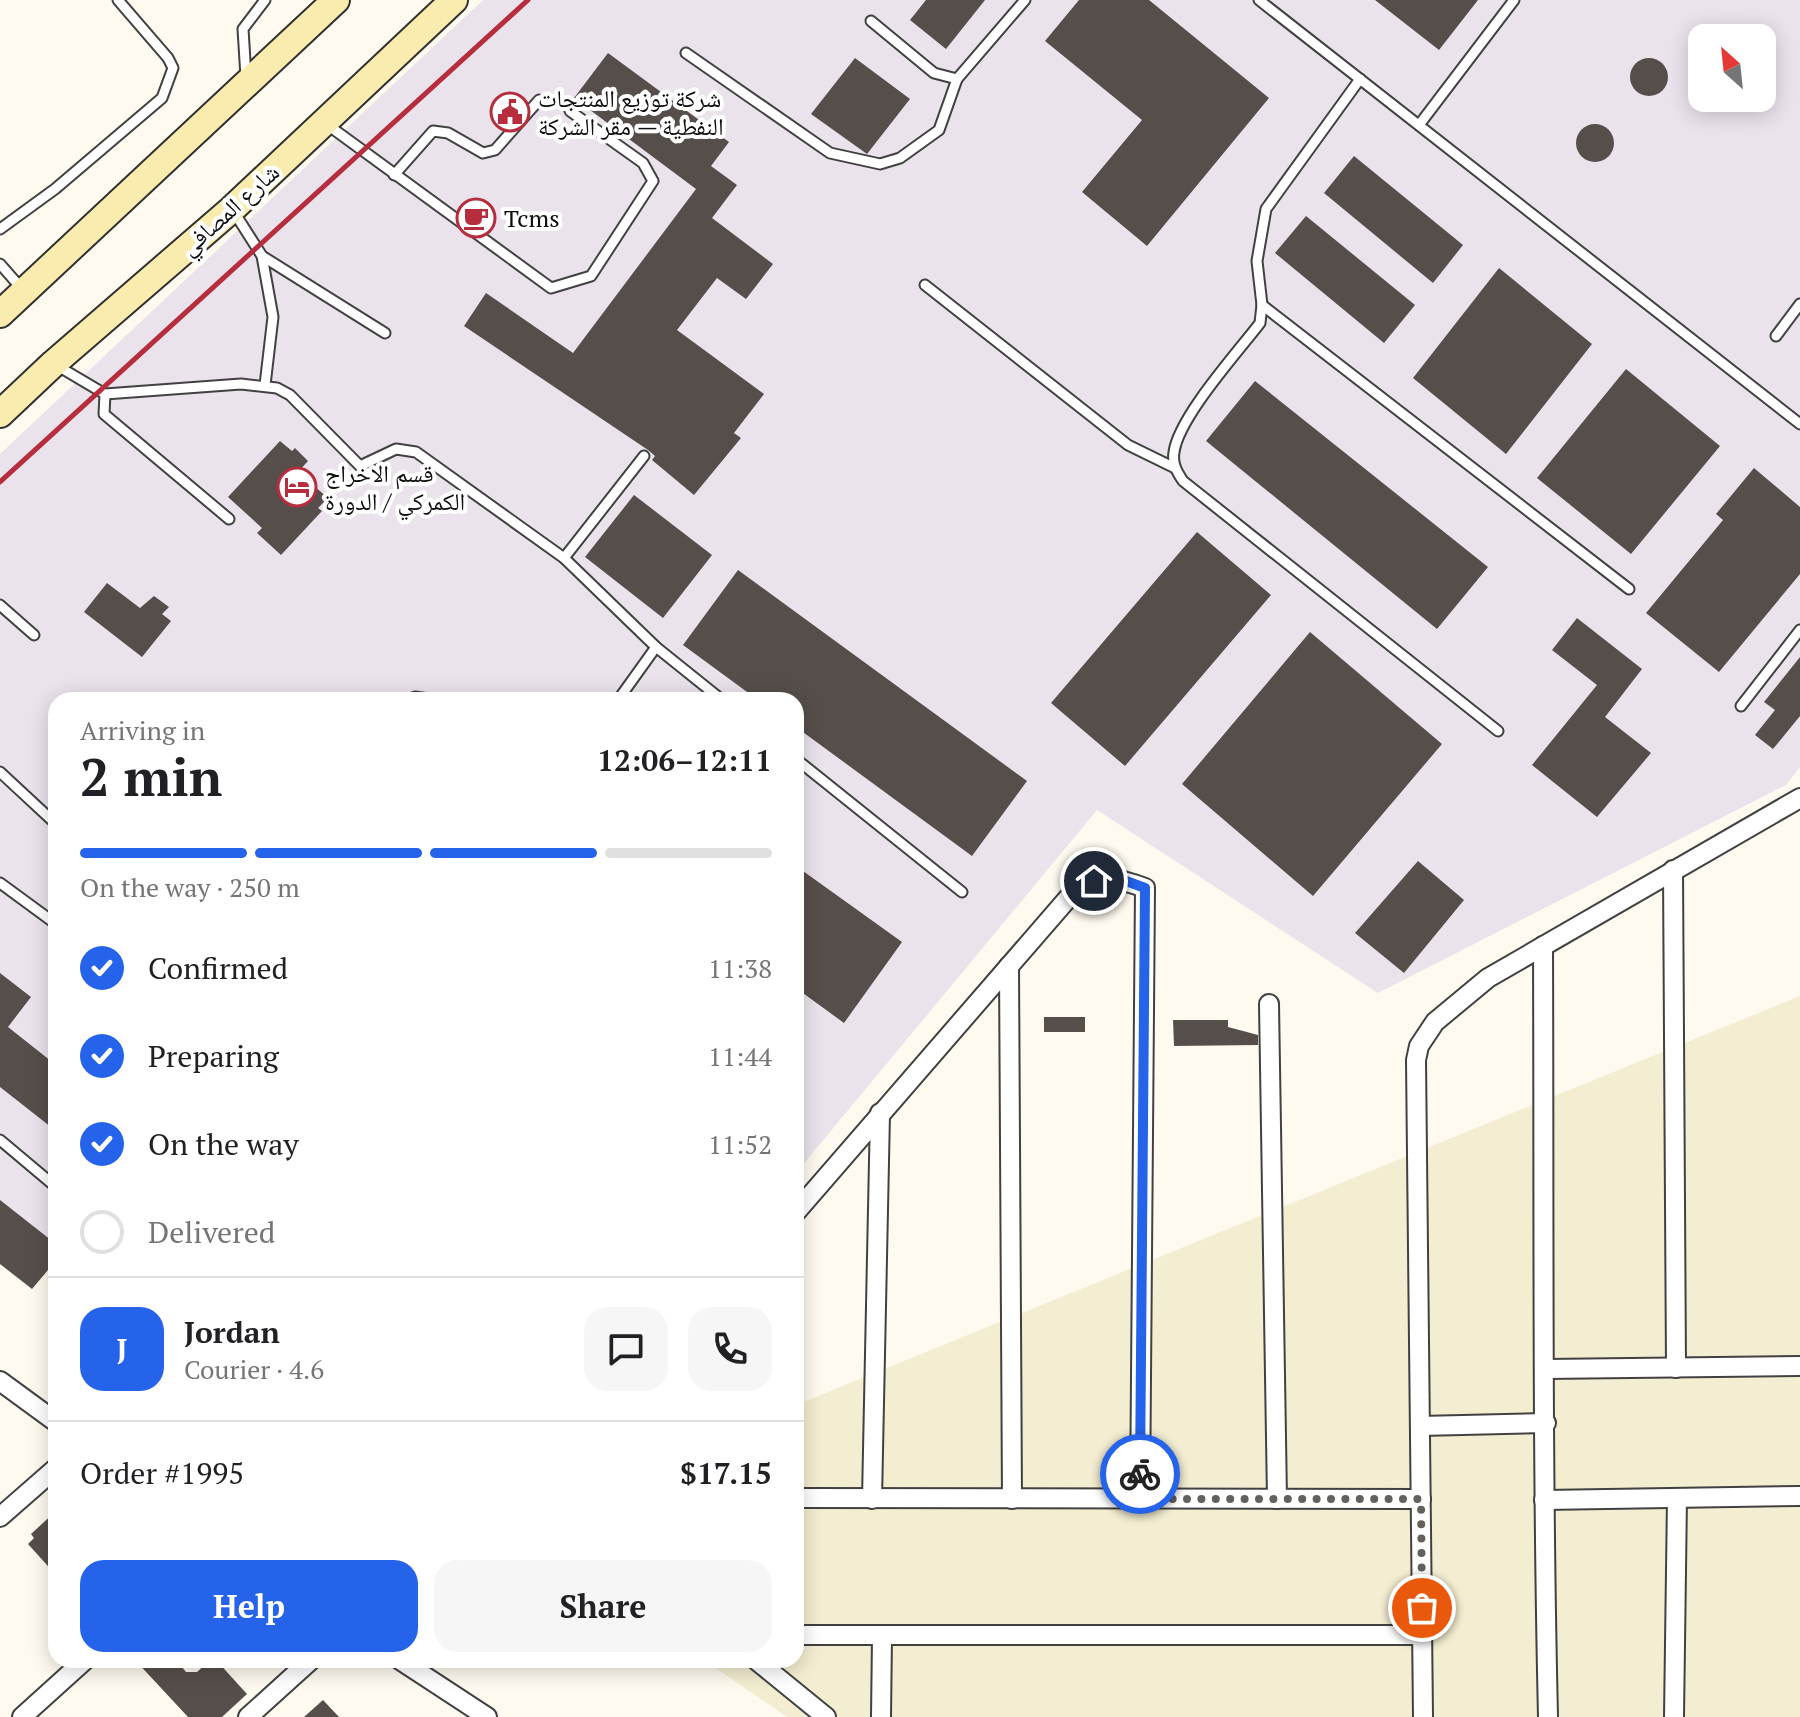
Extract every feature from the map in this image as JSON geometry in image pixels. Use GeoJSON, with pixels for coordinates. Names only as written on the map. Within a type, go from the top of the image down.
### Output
{"type":"FeatureCollection","features":[{"type":"Feature","properties":{"kind":"main road"},"geometry":{"type":"LineString","coordinates":[[0,314],[336,0]]}},
{"type":"Feature","properties":{"kind":"main road","name":"شارع المصافي"},"geometry":{"type":"LineString","coordinates":[[0,414],[54,363],[232,209],[454,0]]}},
{"type":"Feature","properties":{"kind":"street"},"geometry":{"type":"LineString","coordinates":[[1423,1717],[1416,1060],[1419,1046],[1435,1022],[1458,1001],[1543,946],[1800,798]]}},
{"type":"Feature","properties":{"kind":"street"},"geometry":{"type":"LineString","coordinates":[[1673,870],[1676,1368]]}},
{"type":"Feature","properties":{"kind":"street"},"geometry":{"type":"LineString","coordinates":[[804,1203],[1076,889],[1094,881],[1118,878],[1145,888],[1140,1499]]}},
{"type":"Feature","properties":{"kind":"street"},"geometry":{"type":"LineString","coordinates":[[1543,946],[1544,1500],[1548,1717]]}},
{"type":"Feature","properties":{"kind":"street"},"geometry":{"type":"LineString","coordinates":[[1009,966],[1012,1499]]}},
{"type":"Feature","properties":{"kind":"street"},"geometry":{"type":"LineString","coordinates":[[1269,1004],[1277,1499]]}},
{"type":"Feature","properties":{"kind":"street"},"geometry":{"type":"LineString","coordinates":[[872,1499],[880,1113]]}},
{"type":"Feature","properties":{"kind":"street"},"geometry":{"type":"LineString","coordinates":[[1545,1369],[1800,1366]]}},
{"type":"Feature","properties":{"kind":"street"},"geometry":{"type":"LineString","coordinates":[[0,1381],[48,1416]]}},
{"type":"Feature","properties":{"kind":"street"},"geometry":{"type":"LineString","coordinates":[[1420,1426],[1546,1423]]}},
{"type":"Feature","properties":{"kind":"street"},"geometry":{"type":"LineString","coordinates":[[0,1517],[48,1475]]}},
{"type":"Feature","properties":{"kind":"street"},"geometry":{"type":"LineString","coordinates":[[1544,1500],[1800,1496]]}},
{"type":"Feature","properties":{"kind":"street"},"geometry":{"type":"LineString","coordinates":[[804,1498],[1421,1499]]}},
{"type":"Feature","properties":{"kind":"street"},"geometry":{"type":"LineString","coordinates":[[1674,1717],[1677,1498]]}},
{"type":"Feature","properties":{"kind":"street"},"geometry":{"type":"LineString","coordinates":[[804,1635],[1422,1635]]}},
{"type":"Feature","properties":{"kind":"street"},"geometry":{"type":"LineString","coordinates":[[881,1717],[882,1637]]}},
{"type":"Feature","properties":{"kind":"street"},"geometry":{"type":"LineString","coordinates":[[22,1717],[76,1668]]}},
{"type":"Feature","properties":{"kind":"street"},"geometry":{"type":"LineString","coordinates":[[248,1717],[302,1668]]}},
{"type":"Feature","properties":{"kind":"street"},"geometry":{"type":"LineString","coordinates":[[412,1668],[487,1717]]}},
{"type":"Feature","properties":{"kind":"street"},"geometry":{"type":"LineString","coordinates":[[766,1668],[826,1717]]}},
{"type":"Feature","properties":{"kind":"lane"},"geometry":{"type":"LineString","coordinates":[[0,229],[55,189],[162,98],[169,86],[173,68],[168,58],[118,0]]}},
{"type":"Feature","properties":{"kind":"lane"},"geometry":{"type":"LineString","coordinates":[[247,80],[243,29],[265,0]]}},
{"type":"Feature","properties":{"kind":"lane"},"geometry":{"type":"LineString","coordinates":[[686,53],[830,153],[880,164],[900,158],[939,130],[957,79],[1025,0]]}},
{"type":"Feature","properties":{"kind":"lane"},"geometry":{"type":"LineString","coordinates":[[1259,0],[1800,424]]}},
{"type":"Feature","properties":{"kind":"lane"},"geometry":{"type":"LineString","coordinates":[[1419,125],[1514,0]]}},
{"type":"Feature","properties":{"kind":"lane"},"geometry":{"type":"LineString","coordinates":[[871,21],[934,73],[957,79]]}},
{"type":"Feature","properties":{"kind":"lane"},"geometry":{"type":"LineString","coordinates":[[1360,79],[1266,209],[1257,261],[1262,305],[1260,323],[1183,426],[1174,452],[1175,468],[1183,481],[1498,731]]}},
{"type":"Feature","properties":{"kind":"lane"},"geometry":{"type":"LineString","coordinates":[[394,175],[433,131],[448,133],[483,153],[495,150],[539,100]]}},
{"type":"Feature","properties":{"kind":"lane"},"geometry":{"type":"LineString","coordinates":[[322,121],[551,288],[591,276],[653,181],[643,163],[570,111]]}},
{"type":"Feature","properties":{"kind":"lane"},"geometry":{"type":"LineString","coordinates":[[232,209],[262,256],[273,317],[265,385]]}},
{"type":"Feature","properties":{"kind":"lane"},"geometry":{"type":"LineString","coordinates":[[262,256],[385,333]]}},
{"type":"Feature","properties":{"kind":"lane"},"geometry":{"type":"LineString","coordinates":[[0,264],[24,292]]}},
{"type":"Feature","properties":{"kind":"lane"},"geometry":{"type":"LineString","coordinates":[[925,285],[1128,445],[1175,468]]}},
{"type":"Feature","properties":{"kind":"lane"},"geometry":{"type":"LineString","coordinates":[[1776,336],[1800,304]]}},
{"type":"Feature","properties":{"kind":"lane"},"geometry":{"type":"LineString","coordinates":[[1262,305],[1629,589]]}},
{"type":"Feature","properties":{"kind":"lane"},"geometry":{"type":"LineString","coordinates":[[54,363],[105,394],[265,385],[290,395],[360,466],[396,449],[416,452],[564,558],[656,647],[712,692]]}},
{"type":"Feature","properties":{"kind":"lane"},"geometry":{"type":"LineString","coordinates":[[105,394],[104,414],[229,519]]}},
{"type":"Feature","properties":{"kind":"lane"},"geometry":{"type":"LineString","coordinates":[[564,558],[644,456]]}},
{"type":"Feature","properties":{"kind":"lane"},"geometry":{"type":"LineString","coordinates":[[0,605],[34,635]]}},
{"type":"Feature","properties":{"kind":"lane"},"geometry":{"type":"LineString","coordinates":[[1741,706],[1800,630]]}},
{"type":"Feature","properties":{"kind":"lane"},"geometry":{"type":"LineString","coordinates":[[624,692],[656,647]]}},
{"type":"Feature","properties":{"kind":"lane"},"geometry":{"type":"LineString","coordinates":[[804,765],[962,892]]}},
{"type":"Feature","properties":{"kind":"lane"},"geometry":{"type":"LineString","coordinates":[[0,772],[48,817]]}},
{"type":"Feature","properties":{"kind":"lane"},"geometry":{"type":"LineString","coordinates":[[0,883],[48,918]]}},
{"type":"Feature","properties":{"kind":"lane"},"geometry":{"type":"LineString","coordinates":[[0,1140],[48,1180]]}},
{"type":"Feature","properties":{"kind":"shaded area"},"geometry":{"type":"Polygon","coordinates":[[[483,0],[1800,0],[1800,767],[1786,785],[1378,993],[1097,810],[804,1163],[804,692],[48,692],[48,1253],[0,1225],[0,454],[483,0]]]}},
{"type":"Feature","properties":{"kind":"shaded area"},"geometry":{"type":"Polygon","coordinates":[[[1800,996],[1800,1717],[787,1717],[716,1668],[804,1668],[804,1402],[1800,996]]]}},
{"type":"Feature","properties":{"kind":"building"},"geometry":{"type":"Polygon","coordinates":[[[926,0],[985,0],[946,49],[910,20],[926,0]]]}},
{"type":"Feature","properties":{"kind":"building"},"geometry":{"type":"Polygon","coordinates":[[[1079,0],[1149,0],[1269,98],[1147,246],[1082,192],[1142,120],[1045,41],[1079,0]]]}},
{"type":"Feature","properties":{"kind":"building"},"geometry":{"type":"Polygon","coordinates":[[[1375,0],[1478,0],[1439,50],[1375,0]]]}},
{"type":"Feature","properties":{"kind":"building"},"geometry":{"type":"Polygon","coordinates":[[[608,53],[729,142],[711,166],[737,185],[712,218],[773,264],[746,299],[717,278],[677,330],[764,394],[734,433],[741,438],[694,495],[652,460],[655,456],[648,450],[464,326],[486,293],[573,353],[696,189],[574,98],[608,53]]]}},
{"type":"Feature","properties":{"kind":"building"},"geometry":{"type":"Polygon","coordinates":[[[855,58],[910,99],[867,154],[811,114],[855,58]]]}},
{"type":"Feature","properties":{"kind":"building"},"geometry":{"type":"Polygon","coordinates":[[[1649,58],[1663,63],[1668,77],[1663,91],[1649,96],[1635,91],[1630,77],[1635,63],[1649,58]]]}},
{"type":"Feature","properties":{"kind":"building"},"geometry":{"type":"Polygon","coordinates":[[[1595,124],[1609,129],[1614,143],[1609,157],[1595,162],[1581,157],[1576,143],[1581,129],[1595,124]]]}},
{"type":"Feature","properties":{"kind":"building"},"geometry":{"type":"Polygon","coordinates":[[[1354,156],[1463,245],[1433,283],[1324,193],[1354,156]]]}},
{"type":"Feature","properties":{"kind":"building"},"geometry":{"type":"Polygon","coordinates":[[[1306,216],[1415,305],[1384,343],[1275,253],[1306,216]]]}},
{"type":"Feature","properties":{"kind":"building"},"geometry":{"type":"Polygon","coordinates":[[[1499,268],[1592,344],[1506,454],[1413,378],[1499,268]]]}},
{"type":"Feature","properties":{"kind":"building"},"geometry":{"type":"Polygon","coordinates":[[[1626,369],[1720,446],[1631,554],[1537,478],[1626,369]]]}},
{"type":"Feature","properties":{"kind":"building"},"geometry":{"type":"Polygon","coordinates":[[[1255,381],[1488,567],[1437,629],[1206,441],[1255,381]]]}},
{"type":"Feature","properties":{"kind":"building"},"geometry":{"type":"Polygon","coordinates":[[[280,441],[292,451],[295,448],[308,461],[298,472],[328,498],[318,508],[322,511],[281,555],[257,533],[262,528],[228,497],[280,441]]]}},
{"type":"Feature","properties":{"kind":"building"},"geometry":{"type":"Polygon","coordinates":[[[1754,468],[1800,507],[1800,574],[1719,672],[1646,613],[1723,520],[1716,514],[1754,468]]]}},
{"type":"Feature","properties":{"kind":"building"},"geometry":{"type":"Polygon","coordinates":[[[634,495],[712,555],[663,618],[585,557],[634,495]]]}},
{"type":"Feature","properties":{"kind":"building"},"geometry":{"type":"Polygon","coordinates":[[[1197,532],[1271,595],[1125,766],[1051,703],[1197,532]]]}},
{"type":"Feature","properties":{"kind":"building"},"geometry":{"type":"Polygon","coordinates":[[[738,570],[1027,781],[972,856],[804,733],[804,692],[747,692],[683,645],[738,570]]]}},
{"type":"Feature","properties":{"kind":"building"},"geometry":{"type":"Polygon","coordinates":[[[107,583],[140,608],[154,596],[169,607],[162,614],[171,621],[142,657],[84,612],[107,583]]]}},
{"type":"Feature","properties":{"kind":"building"},"geometry":{"type":"Polygon","coordinates":[[[1577,618],[1642,669],[1605,717],[1651,753],[1597,817],[1532,765],[1597,685],[1552,650],[1577,618]]]}},
{"type":"Feature","properties":{"kind":"building"},"geometry":{"type":"Polygon","coordinates":[[[1310,632],[1442,744],[1313,896],[1182,784],[1310,632]]]}},
{"type":"Feature","properties":{"kind":"building"},"geometry":{"type":"Polygon","coordinates":[[[1800,657],[1800,716],[1773,749],[1755,735],[1775,710],[1764,702],[1800,657]]]}},
{"type":"Feature","properties":{"kind":"building"},"geometry":{"type":"Polygon","coordinates":[[[1418,861],[1464,900],[1404,973],[1355,933],[1418,861]]]}},
{"type":"Feature","properties":{"kind":"building"},"geometry":{"type":"Polygon","coordinates":[[[804,872],[902,942],[844,1023],[804,994],[804,872]]]}},
{"type":"Feature","properties":{"kind":"building"},"geometry":{"type":"Polygon","coordinates":[[[0,973],[31,997],[8,1027],[48,1059],[48,1125],[0,1087],[0,973]]]}},
{"type":"Feature","properties":{"kind":"building"},"geometry":{"type":"Polygon","coordinates":[[[1044,1017],[1085,1017],[1085,1032],[1044,1032],[1044,1017]]]}},
{"type":"Feature","properties":{"kind":"building"},"geometry":{"type":"Polygon","coordinates":[[[1173,1020],[1228,1020],[1228,1027],[1258,1035],[1258,1045],[1174,1046],[1173,1020]]]}},
{"type":"Feature","properties":{"kind":"building"},"geometry":{"type":"Polygon","coordinates":[[[0,1200],[48,1238],[48,1270],[32,1289],[0,1264],[0,1200]]]}},
{"type":"Feature","properties":{"kind":"building"},"geometry":{"type":"Polygon","coordinates":[[[48,1518],[48,1566],[28,1544],[34,1538],[31,1534],[48,1518]]]}},
{"type":"Feature","properties":{"kind":"building"},"geometry":{"type":"Polygon","coordinates":[[[142,1668],[183,1668],[186,1672],[197,1672],[201,1668],[223,1668],[247,1694],[222,1717],[188,1717],[142,1668]]]}},
{"type":"Feature","properties":{"kind":"building"},"geometry":{"type":"Polygon","coordinates":[[[323,1700],[339,1717],[304,1717],[323,1700]]]}},
{"type":"Feature","properties":{"kind":"railway"},"geometry":{"type":"LineString","coordinates":[[0,482],[528,0]]}},
{"type":"Feature","properties":{"kind":"way so far"},"geometry":{"type":"LineString","coordinates":[[1140,1474],[1140,1499],[1421,1499],[1422,1608]]}},
{"type":"Feature","properties":{"kind":"place","name":"شركة توزيع المنتجات النفطية — مقر الشركة"},"geometry":{"type":"Point","coordinates":[510,112]}},
{"type":"Feature","properties":{"kind":"place","name":"Tcms"},"geometry":{"type":"Point","coordinates":[476,218]}},
{"type":"Feature","properties":{"kind":"place","name":"قسم الاخراج الكمركي / الدورة"},"geometry":{"type":"Point","coordinates":[297,487]}},
{"type":"Feature","properties":{"kind":"route"},"geometry":{"type":"LineString","coordinates":[[1094,881],[1118,878],[1145,888],[1140,1474]]}}]}
